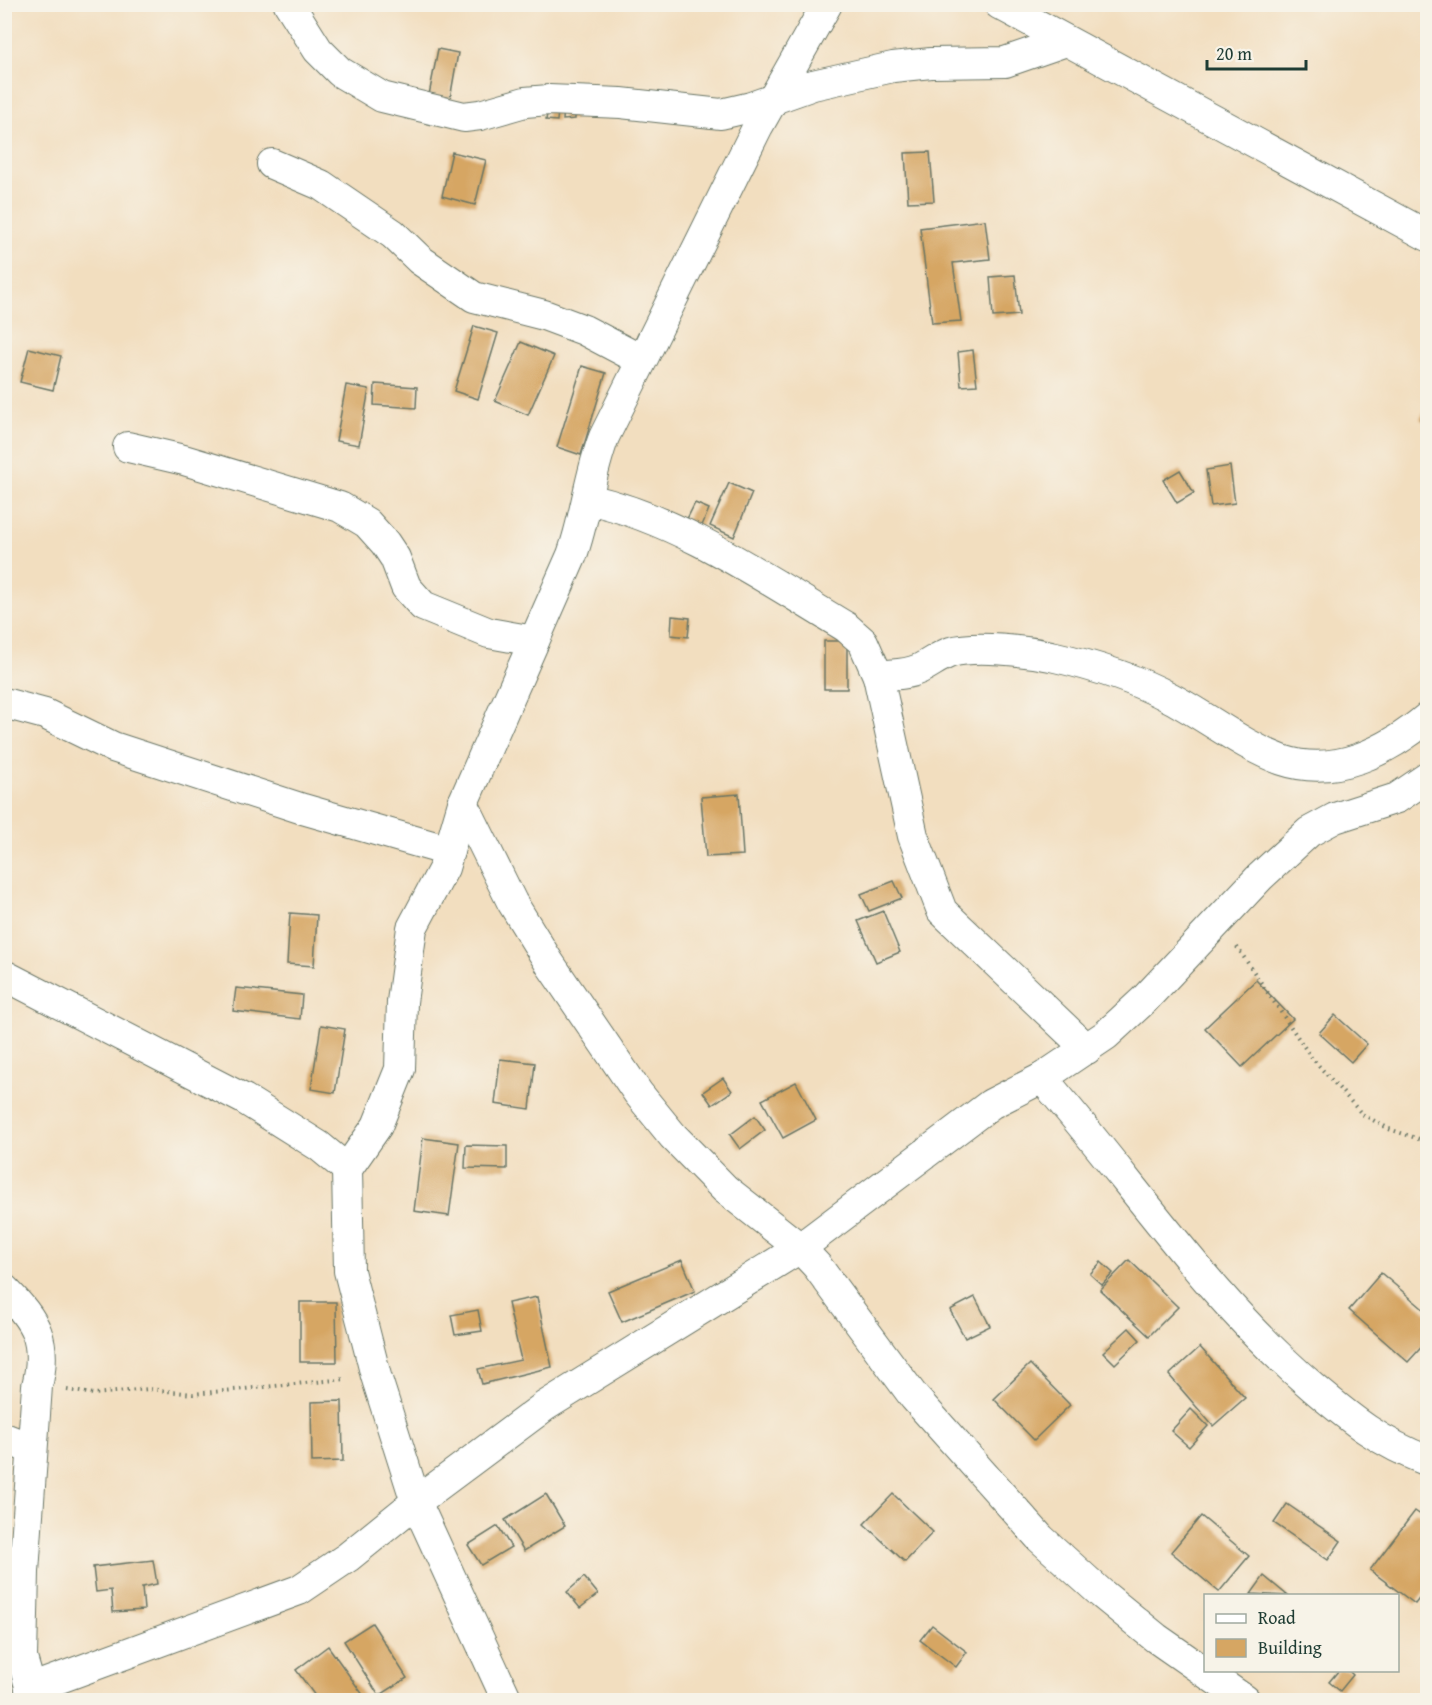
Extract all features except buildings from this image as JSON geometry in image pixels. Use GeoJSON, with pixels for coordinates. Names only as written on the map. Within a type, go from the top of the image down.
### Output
{"type":"FeatureCollection","features":[{"type":"Feature","properties":{"kind":"street"},"geometry":{"type":"LineString","coordinates":[[289,4],[318,50],[340,72],[382,97],[440,113],[464,117],[480,115],[525,102],[549,100],[621,103],[721,114],[751,107],[813,85],[913,63],[1005,62],[1063,42]]}},
{"type":"Feature","properties":{"kind":"street"},"geometry":{"type":"LineString","coordinates":[[507,1701],[416,1502],[376,1376],[349,1270],[347,1169],[377,1126],[400,1069],[402,1002],[412,928],[436,886],[463,803],[572,555],[588,500],[598,453],[641,360],[774,98],[827,4]]}},
{"type":"Feature","properties":{"kind":"street"},"geometry":{"type":"LineString","coordinates":[[999,4],[1063,42],[1428,236]]}},
{"type":"Feature","properties":{"kind":"street"},"geometry":{"type":"LineString","coordinates":[[272,164],[321,185],[393,234],[420,260],[474,297],[544,315],[584,330],[641,360]]}},
{"type":"Feature","properties":{"kind":"street"},"geometry":{"type":"LineString","coordinates":[[128,447],[184,460],[340,507],[367,523],[385,543],[395,558],[406,587],[423,606],[489,633],[534,641]]}},
{"type":"Feature","properties":{"kind":"street"},"geometry":{"type":"LineString","coordinates":[[588,500],[623,508],[673,527],[846,627],[862,642],[878,676],[913,836],[942,911],[1087,1049]]}},
{"type":"Feature","properties":{"kind":"street"},"geometry":{"type":"LineString","coordinates":[[878,676],[917,670],[951,652],[966,650],[1050,656],[1150,687],[1282,760],[1315,766],[1342,764],[1369,756],[1396,742],[1428,717]]}},
{"type":"Feature","properties":{"kind":"street"},"geometry":{"type":"LineString","coordinates":[[4,703],[45,714],[113,747],[314,812],[449,851]]}},
{"type":"Feature","properties":{"kind":"street"},"geometry":{"type":"LineString","coordinates":[[4,1289],[26,1311],[39,1336],[43,1362],[37,1386],[24,1572],[13,1658],[32,1695],[299,1590],[348,1557],[416,1502],[545,1406],[800,1248],[991,1104],[1042,1078],[1087,1049],[1144,1000],[1219,919],[1309,832],[1335,818],[1397,798],[1428,777]]}},
{"type":"Feature","properties":{"kind":"street"},"geometry":{"type":"LineString","coordinates":[[463,803],[512,902],[550,964],[638,1093],[673,1136],[725,1189],[800,1248],[839,1293],[914,1397],[1040,1538],[1147,1631],[1204,1672]]}},
{"type":"Feature","properties":{"kind":"street"},"geometry":{"type":"LineString","coordinates":[[4,975],[244,1099],[319,1146],[347,1169]]}},
{"type":"Feature","properties":{"kind":"street"},"geometry":{"type":"LineString","coordinates":[[1042,1078],[1178,1247],[1258,1338],[1369,1433],[1428,1461]]}},
{"type":"Feature","properties":{"kind":"street"},"geometry":{"type":"LineString","coordinates":[[4,1438],[32,1449]]}},
{"type":"Feature","properties":{"kind":"street"},"geometry":{"type":"LineString","coordinates":[[1204,1672],[1245,1701]]}},
{"type":"Feature","properties":{"kind":"path"},"geometry":{"type":"LineString","coordinates":[[1219,919],[1311,1057],[1342,1094],[1362,1114],[1389,1129],[1428,1142]]}},
{"type":"Feature","properties":{"kind":"path"},"geometry":{"type":"LineString","coordinates":[[37,1386],[94,1394],[149,1389],[193,1394],[376,1376]]}}]}
